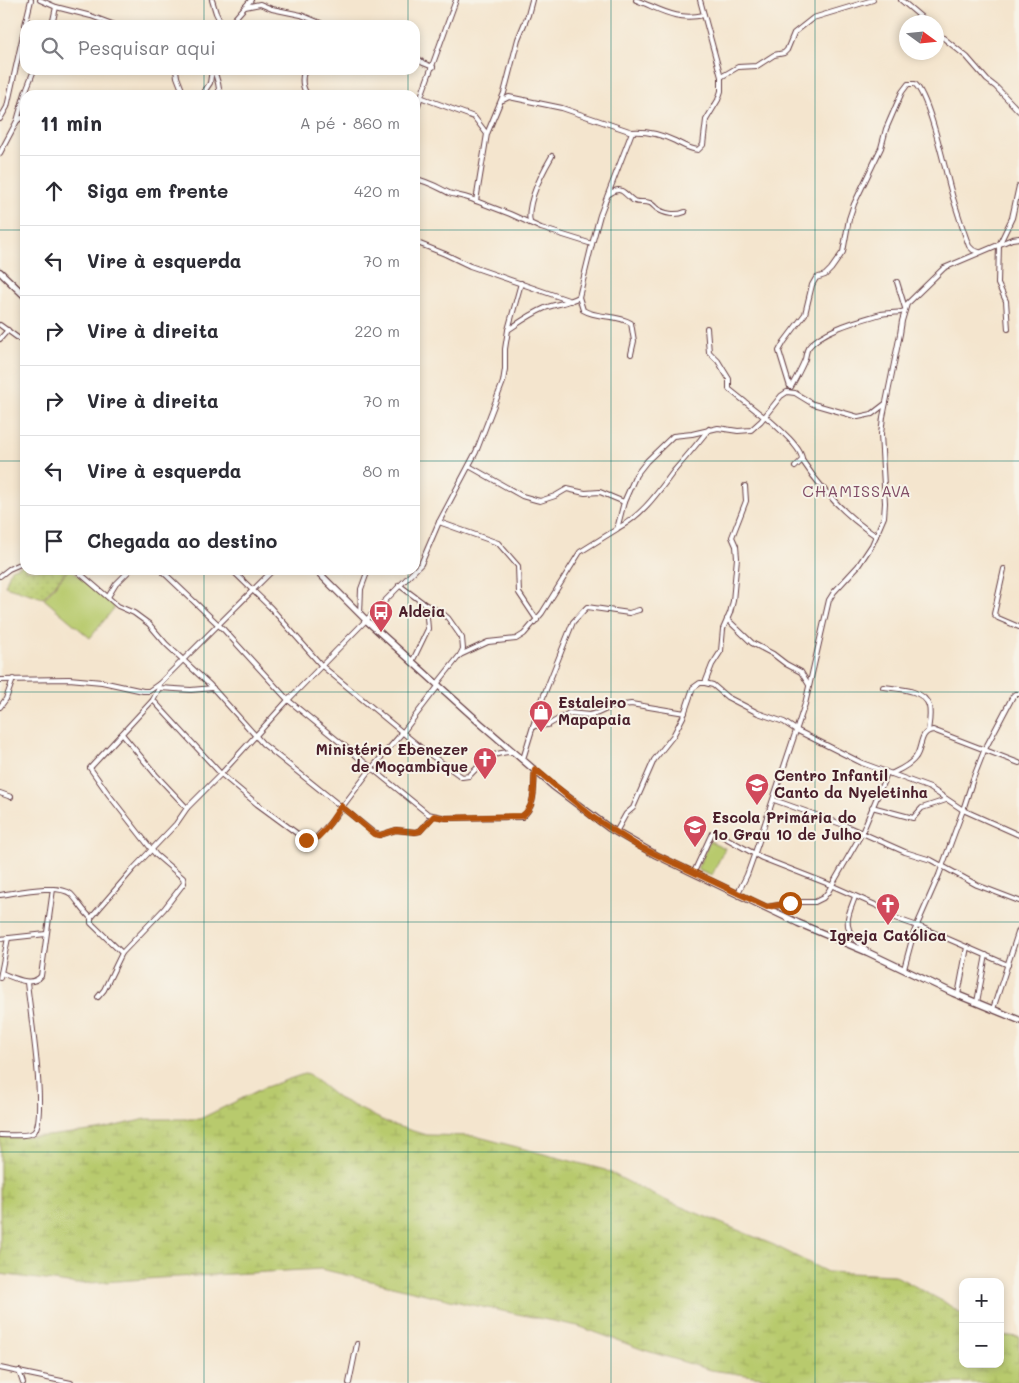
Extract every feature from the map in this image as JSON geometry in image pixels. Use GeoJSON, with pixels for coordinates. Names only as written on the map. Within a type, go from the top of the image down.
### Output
{"type":"FeatureCollection","features":[{"type":"Feature","properties":{"kind":"street"},"geometry":{"type":"LineString","coordinates":[[26,20],[31,0]]}},
{"type":"Feature","properties":{"kind":"street"},"geometry":{"type":"LineString","coordinates":[[40,0],[56,7],[102,20]]}},
{"type":"Feature","properties":{"kind":"street"},"geometry":{"type":"LineString","coordinates":[[212,0],[220,20]]}},
{"type":"Feature","properties":{"kind":"street"},"geometry":{"type":"LineString","coordinates":[[233,20],[251,0]]}},
{"type":"Feature","properties":{"kind":"street"},"geometry":{"type":"LineString","coordinates":[[456,0],[433,67],[420,97],[474,117],[487,134]]}},
{"type":"Feature","properties":{"kind":"street"},"geometry":{"type":"LineString","coordinates":[[476,201],[487,134],[500,102],[518,39],[532,0]]}},
{"type":"Feature","properties":{"kind":"street"},"geometry":{"type":"LineString","coordinates":[[636,0],[676,17],[688,18],[704,15]]}},
{"type":"Feature","properties":{"kind":"street"},"geometry":{"type":"LineString","coordinates":[[500,102],[505,97],[509,97],[562,108],[632,132],[654,134],[674,140],[690,149],[698,150],[703,145],[704,128],[709,113],[718,100],[721,91],[721,77],[700,0]]}},
{"type":"Feature","properties":{"kind":"street"},"geometry":{"type":"LineString","coordinates":[[721,77],[738,67],[757,66],[774,55],[784,53],[794,33],[813,18],[873,0]]}},
{"type":"Feature","properties":{"kind":"street"},"geometry":{"type":"LineString","coordinates":[[901,0],[919,15]]}},
{"type":"Feature","properties":{"kind":"street"},"geometry":{"type":"LineString","coordinates":[[245,7],[260,4],[313,20]]}},
{"type":"Feature","properties":{"kind":"street"},"geometry":{"type":"LineString","coordinates":[[53,20],[56,7]]}},
{"type":"Feature","properties":{"kind":"street"},"geometry":{"type":"LineString","coordinates":[[944,38],[967,57],[1019,112]]}},
{"type":"Feature","properties":{"kind":"street"},"geometry":{"type":"LineString","coordinates":[[0,119],[7,106],[20,48]]}},
{"type":"Feature","properties":{"kind":"street"},"geometry":{"type":"LineString","coordinates":[[420,60],[433,67]]}},
{"type":"Feature","properties":{"kind":"street"},"geometry":{"type":"LineString","coordinates":[[26,90],[32,75]]}},
{"type":"Feature","properties":{"kind":"street"},"geometry":{"type":"LineString","coordinates":[[178,75],[182,90]]}},
{"type":"Feature","properties":{"kind":"street"},"geometry":{"type":"LineString","coordinates":[[205,90],[212,75]]}},
{"type":"Feature","properties":{"kind":"street"},"geometry":{"type":"LineString","coordinates":[[215,75],[219,90]]}},
{"type":"Feature","properties":{"kind":"street"},"geometry":{"type":"LineString","coordinates":[[303,75],[303,86],[305,90]]}},
{"type":"Feature","properties":{"kind":"street"},"geometry":{"type":"LineString","coordinates":[[790,387],[779,352],[805,314],[812,285],[816,278],[824,275],[831,269],[843,252],[854,204],[880,148],[886,128],[902,92],[908,84],[915,84],[922,92],[937,136],[953,198],[969,246],[979,252]]}},
{"type":"Feature","properties":{"kind":"street"},"geometry":{"type":"LineString","coordinates":[[0,152],[17,122],[20,111]]}},
{"type":"Feature","properties":{"kind":"street"},"geometry":{"type":"LineString","coordinates":[[17,122],[20,119]]}},
{"type":"Feature","properties":{"kind":"street"},"geometry":{"type":"LineString","coordinates":[[631,354],[634,341],[631,323],[616,316],[590,314],[583,310],[578,297],[600,215],[632,132]]}},
{"type":"Feature","properties":{"kind":"street"},"geometry":{"type":"LineString","coordinates":[[530,223],[529,212],[532,202],[542,172],[552,156]]}},
{"type":"Feature","properties":{"kind":"street"},"geometry":{"type":"LineString","coordinates":[[420,179],[541,228],[592,244]]}},
{"type":"Feature","properties":{"kind":"street"},"geometry":{"type":"LineString","coordinates":[[1008,329],[1006,301],[998,284],[999,245],[1012,218],[1019,186]]}},
{"type":"Feature","properties":{"kind":"street"},"geometry":{"type":"LineString","coordinates":[[608,195],[620,190],[636,201],[649,203],[658,210],[668,214],[685,212]]}},
{"type":"Feature","properties":{"kind":"street"},"geometry":{"type":"LineString","coordinates":[[617,529],[630,486],[641,468],[672,436],[721,428],[748,431],[755,427],[780,396],[790,387],[799,372],[807,351],[814,343],[830,332],[857,321],[882,314],[898,313],[944,268],[972,257],[979,252],[1019,238]]}},
{"type":"Feature","properties":{"kind":"street"},"geometry":{"type":"LineString","coordinates":[[420,244],[470,266],[570,301]]}},
{"type":"Feature","properties":{"kind":"street"},"geometry":{"type":"LineString","coordinates":[[0,272],[20,291]]}},
{"type":"Feature","properties":{"kind":"street"},"geometry":{"type":"LineString","coordinates":[[738,893],[774,800],[805,704],[829,600],[858,566],[876,536],[885,512],[881,434],[904,309],[898,282]]}},
{"type":"Feature","properties":{"kind":"street"},"geometry":{"type":"LineString","coordinates":[[420,564],[439,522],[469,466],[503,382],[508,330],[521,283]]}},
{"type":"Feature","properties":{"kind":"street"},"geometry":{"type":"LineString","coordinates":[[508,330],[526,317],[578,297]]}},
{"type":"Feature","properties":{"kind":"street"},"geometry":{"type":"LineString","coordinates":[[0,324],[20,339]]}},
{"type":"Feature","properties":{"kind":"street"},"geometry":{"type":"LineString","coordinates":[[707,328],[709,352],[718,361],[729,378],[729,389],[764,416],[793,443],[802,455],[802,460],[812,476],[849,516],[876,536]]}},
{"type":"Feature","properties":{"kind":"street"},"geometry":{"type":"LineString","coordinates":[[0,338],[8,330]]}},
{"type":"Feature","properties":{"kind":"street"},"geometry":{"type":"LineString","coordinates":[[786,392],[795,392],[813,404],[858,417],[872,414],[886,402]]}},
{"type":"Feature","properties":{"kind":"street"},"geometry":{"type":"LineString","coordinates":[[460,655],[488,642],[520,637],[537,620],[583,549],[626,524],[642,510],[659,493],[709,429]]}},
{"type":"Feature","properties":{"kind":"street"},"geometry":{"type":"LineString","coordinates":[[795,467],[802,460]]}},
{"type":"Feature","properties":{"kind":"street"},"geometry":{"type":"LineString","coordinates":[[469,466],[522,496],[540,501],[555,496],[567,489],[585,493],[600,492],[624,502]]}},
{"type":"Feature","properties":{"kind":"street"},"geometry":{"type":"LineString","coordinates":[[705,683],[712,665],[721,651],[723,629],[728,620],[733,601],[737,564],[736,546],[732,538],[746,501],[745,486]]}},
{"type":"Feature","properties":{"kind":"street"},"geometry":{"type":"LineString","coordinates":[[439,522],[498,543],[518,566],[519,593],[537,620]]}},
{"type":"Feature","properties":{"kind":"street"},"geometry":{"type":"LineString","coordinates":[[0,576],[20,564]]}},
{"type":"Feature","properties":{"kind":"street"},"geometry":{"type":"LineString","coordinates":[[1004,569],[994,614],[998,618],[1019,627]]}},
{"type":"Feature","properties":{"kind":"street"},"geometry":{"type":"LineString","coordinates":[[82,575],[118,606],[141,617],[159,634],[166,644],[213,688],[255,736],[377,835],[396,830],[420,831],[434,816]]}},
{"type":"Feature","properties":{"kind":"street"},"geometry":{"type":"LineString","coordinates":[[108,597],[116,584],[125,575]]}},
{"type":"Feature","properties":{"kind":"street"},"geometry":{"type":"LineString","coordinates":[[166,575],[219,625],[288,700],[428,814],[454,818],[524,816],[532,802],[535,769]]}},
{"type":"Feature","properties":{"kind":"street"},"geometry":{"type":"LineString","coordinates":[[237,575],[322,666],[426,750],[464,777],[469,776],[490,757],[500,753],[515,752]]}},
{"type":"Feature","properties":{"kind":"street"},"geometry":{"type":"LineString","coordinates":[[98,997],[104,990],[122,953],[164,909],[184,883],[183,878],[152,849],[90,770],[92,765],[153,700],[159,686],[183,659],[268,575]]}},
{"type":"Feature","properties":{"kind":"street"},"geometry":{"type":"LineString","coordinates":[[321,575],[366,620],[438,685],[580,807],[615,832],[644,849],[798,923],[867,952],[958,995],[1019,1020]]}},
{"type":"Feature","properties":{"kind":"street"},"geometry":{"type":"LineString","coordinates":[[360,614],[361,589],[366,575]]}},
{"type":"Feature","properties":{"kind":"street"},"geometry":{"type":"LineString","coordinates":[[122,953],[91,923],[92,918],[176,824],[187,808],[409,575]]}},
{"type":"Feature","properties":{"kind":"street"},"geometry":{"type":"LineString","coordinates":[[153,700],[221,774],[257,804],[309,842],[314,841],[403,732],[463,649],[460,634],[445,615],[426,605],[399,585]]}},
{"type":"Feature","properties":{"kind":"street"},"geometry":{"type":"LineString","coordinates":[[412,662],[428,629],[426,605]]}},
{"type":"Feature","properties":{"kind":"street"},"geometry":{"type":"LineString","coordinates":[[523,759],[533,726],[574,622],[585,608],[602,608],[629,613],[639,610]]}},
{"type":"Feature","properties":{"kind":"street"},"geometry":{"type":"LineString","coordinates":[[728,620],[752,643],[801,672],[809,684]]}},
{"type":"Feature","properties":{"kind":"street"},"geometry":{"type":"LineString","coordinates":[[0,707],[6,699],[13,679]]}},
{"type":"Feature","properties":{"kind":"street"},"geometry":{"type":"LineString","coordinates":[[0,680],[69,679],[102,682],[143,691],[150,691],[159,686],[191,690],[213,688]]}},
{"type":"Feature","properties":{"kind":"street"},"geometry":{"type":"LineString","coordinates":[[615,832],[626,814],[633,808],[654,760],[673,736],[685,713],[693,688],[700,683],[705,683],[713,685],[736,702],[774,720],[784,722],[862,763],[930,788],[963,810],[1019,835]]}},
{"type":"Feature","properties":{"kind":"street"},"geometry":{"type":"LineString","coordinates":[[767,907],[800,902],[815,902],[824,898],[833,886],[862,833],[872,807],[889,773],[902,769],[915,759],[924,733],[928,730],[929,704],[912,691],[883,687]]}},
{"type":"Feature","properties":{"kind":"street"},"geometry":{"type":"LineString","coordinates":[[904,970],[917,926],[942,866],[984,751],[1009,702],[1019,692]]}},
{"type":"Feature","properties":{"kind":"street"},"geometry":{"type":"LineString","coordinates":[[533,726],[548,725],[569,714],[598,713],[611,707],[631,704],[685,713]]}},
{"type":"Feature","properties":{"kind":"street"},"geometry":{"type":"LineString","coordinates":[[928,730],[934,730],[1019,763]]}},
{"type":"Feature","properties":{"kind":"street"},"geometry":{"type":"LineString","coordinates":[[122,734],[156,775],[187,808]]}},
{"type":"Feature","properties":{"kind":"street"},"geometry":{"type":"LineString","coordinates":[[0,792],[12,797]]}},
{"type":"Feature","properties":{"kind":"street"},"geometry":{"type":"LineString","coordinates":[[774,800],[862,833],[905,852],[931,860],[977,885],[1019,901]]}},
{"type":"Feature","properties":{"kind":"street"},"geometry":{"type":"LineString","coordinates":[[872,807],[913,818],[922,808],[946,800]]}},
{"type":"Feature","properties":{"kind":"street"},"geometry":{"type":"LineString","coordinates":[[694,872],[713,832],[754,854],[880,907],[892,917],[1008,965]]}},
{"type":"Feature","properties":{"kind":"street"},"geometry":{"type":"LineString","coordinates":[[0,895],[53,889],[71,894],[83,911],[92,918]]}},
{"type":"Feature","properties":{"kind":"street"},"geometry":{"type":"LineString","coordinates":[[8,938],[0,976],[27,982],[34,981],[40,976],[53,889]]}},
{"type":"Feature","properties":{"kind":"street"},"geometry":{"type":"LineString","coordinates":[[855,897],[847,925],[849,932],[867,952]]}},
{"type":"Feature","properties":{"kind":"street"},"geometry":{"type":"LineString","coordinates":[[993,1009],[1019,930]]}},
{"type":"Feature","properties":{"kind":"street"},"geometry":{"type":"LineString","coordinates":[[0,939],[46,934]]}},
{"type":"Feature","properties":{"kind":"street"},"geometry":{"type":"LineString","coordinates":[[958,995],[967,947]]}},
{"type":"Feature","properties":{"kind":"street"},"geometry":{"type":"LineString","coordinates":[[977,1002],[986,955]]}},
{"type":"Feature","properties":{"kind":"street"},"geometry":{"type":"LineString","coordinates":[[0,1135],[30,1134],[36,1128],[38,1122],[40,1100],[27,982]]}},
{"type":"Feature","properties":{"kind":"street"},"geometry":{"type":"LineString","coordinates":[[350,1383],[357,1344]]}},
{"type":"Feature","properties":{"kind":"street"},"geometry":{"type":"LineString","coordinates":[[0,1368],[71,1383]]}},
{"type":"Feature","properties":{"kind":"street"},"geometry":{"type":"LineString","coordinates":[[19,1371],[23,1383]]}},
{"type":"Feature","properties":{"kind":"green space"},"geometry":{"type":"Polygon","coordinates":[[[20,566],[20,575],[63,575],[43,598],[5,586],[11,569],[20,566]]]}},
{"type":"Feature","properties":{"kind":"green space"},"geometry":{"type":"Polygon","coordinates":[[[64,575],[77,575],[115,607],[90,638],[44,599],[64,575]]]}},
{"type":"Feature","properties":{"kind":"green space"},"geometry":{"type":"Polygon","coordinates":[[[710,841],[725,848],[712,875],[697,869],[710,841]]]}},
{"type":"Feature","properties":{"kind":"green space"},"geometry":{"type":"Polygon","coordinates":[[[307,1073],[338,1098],[390,1124],[426,1135],[475,1136],[605,1170],[660,1198],[774,1245],[827,1272],[894,1275],[946,1303],[959,1312],[959,1368],[1004,1368],[1004,1335],[1019,1337],[1019,1383],[775,1383],[767,1378],[711,1370],[644,1350],[578,1326],[467,1304],[321,1269],[76,1284],[0,1274],[0,1137],[47,1136],[98,1130],[146,1119],[200,1119],[263,1088],[307,1073]]]}},
{"type":"Feature","properties":{"kind":"place","name":"Aldeia"},"geometry":{"type":"Point","coordinates":[381,633]}},
{"type":"Feature","properties":{"kind":"place","name":"Estaleiro Mapapaia"},"geometry":{"type":"Point","coordinates":[541,733]}},
{"type":"Feature","properties":{"kind":"place","name":"Ministério Ebenezer de Moçambique"},"geometry":{"type":"Point","coordinates":[485,780]}},
{"type":"Feature","properties":{"kind":"place","name":"Centro Infantil Canto da Nyeletinha"},"geometry":{"type":"Point","coordinates":[757,806]}},
{"type":"Feature","properties":{"kind":"place","name":"Escola Primária do 1o Grau 10 de Julho"},"geometry":{"type":"Point","coordinates":[695,848]}},
{"type":"Feature","properties":{"kind":"place","name":"Igreja Católica"},"geometry":{"type":"Point","coordinates":[888,926]}},
{"type":"Feature","properties":{"kind":"district","name":"CHAMISSAVA"},"geometry":{"type":"Point","coordinates":[857,491]}},
{"type":"Feature","properties":{"kind":"route"},"geometry":{"type":"LineString","coordinates":[[306,840],[309,842],[314,841],[330,823],[341,806],[377,835],[396,830],[410,833],[420,831],[434,816],[446,818],[524,816],[532,802],[535,769],[553,786],[594,818],[638,846],[767,907],[790,903]]}}]}
